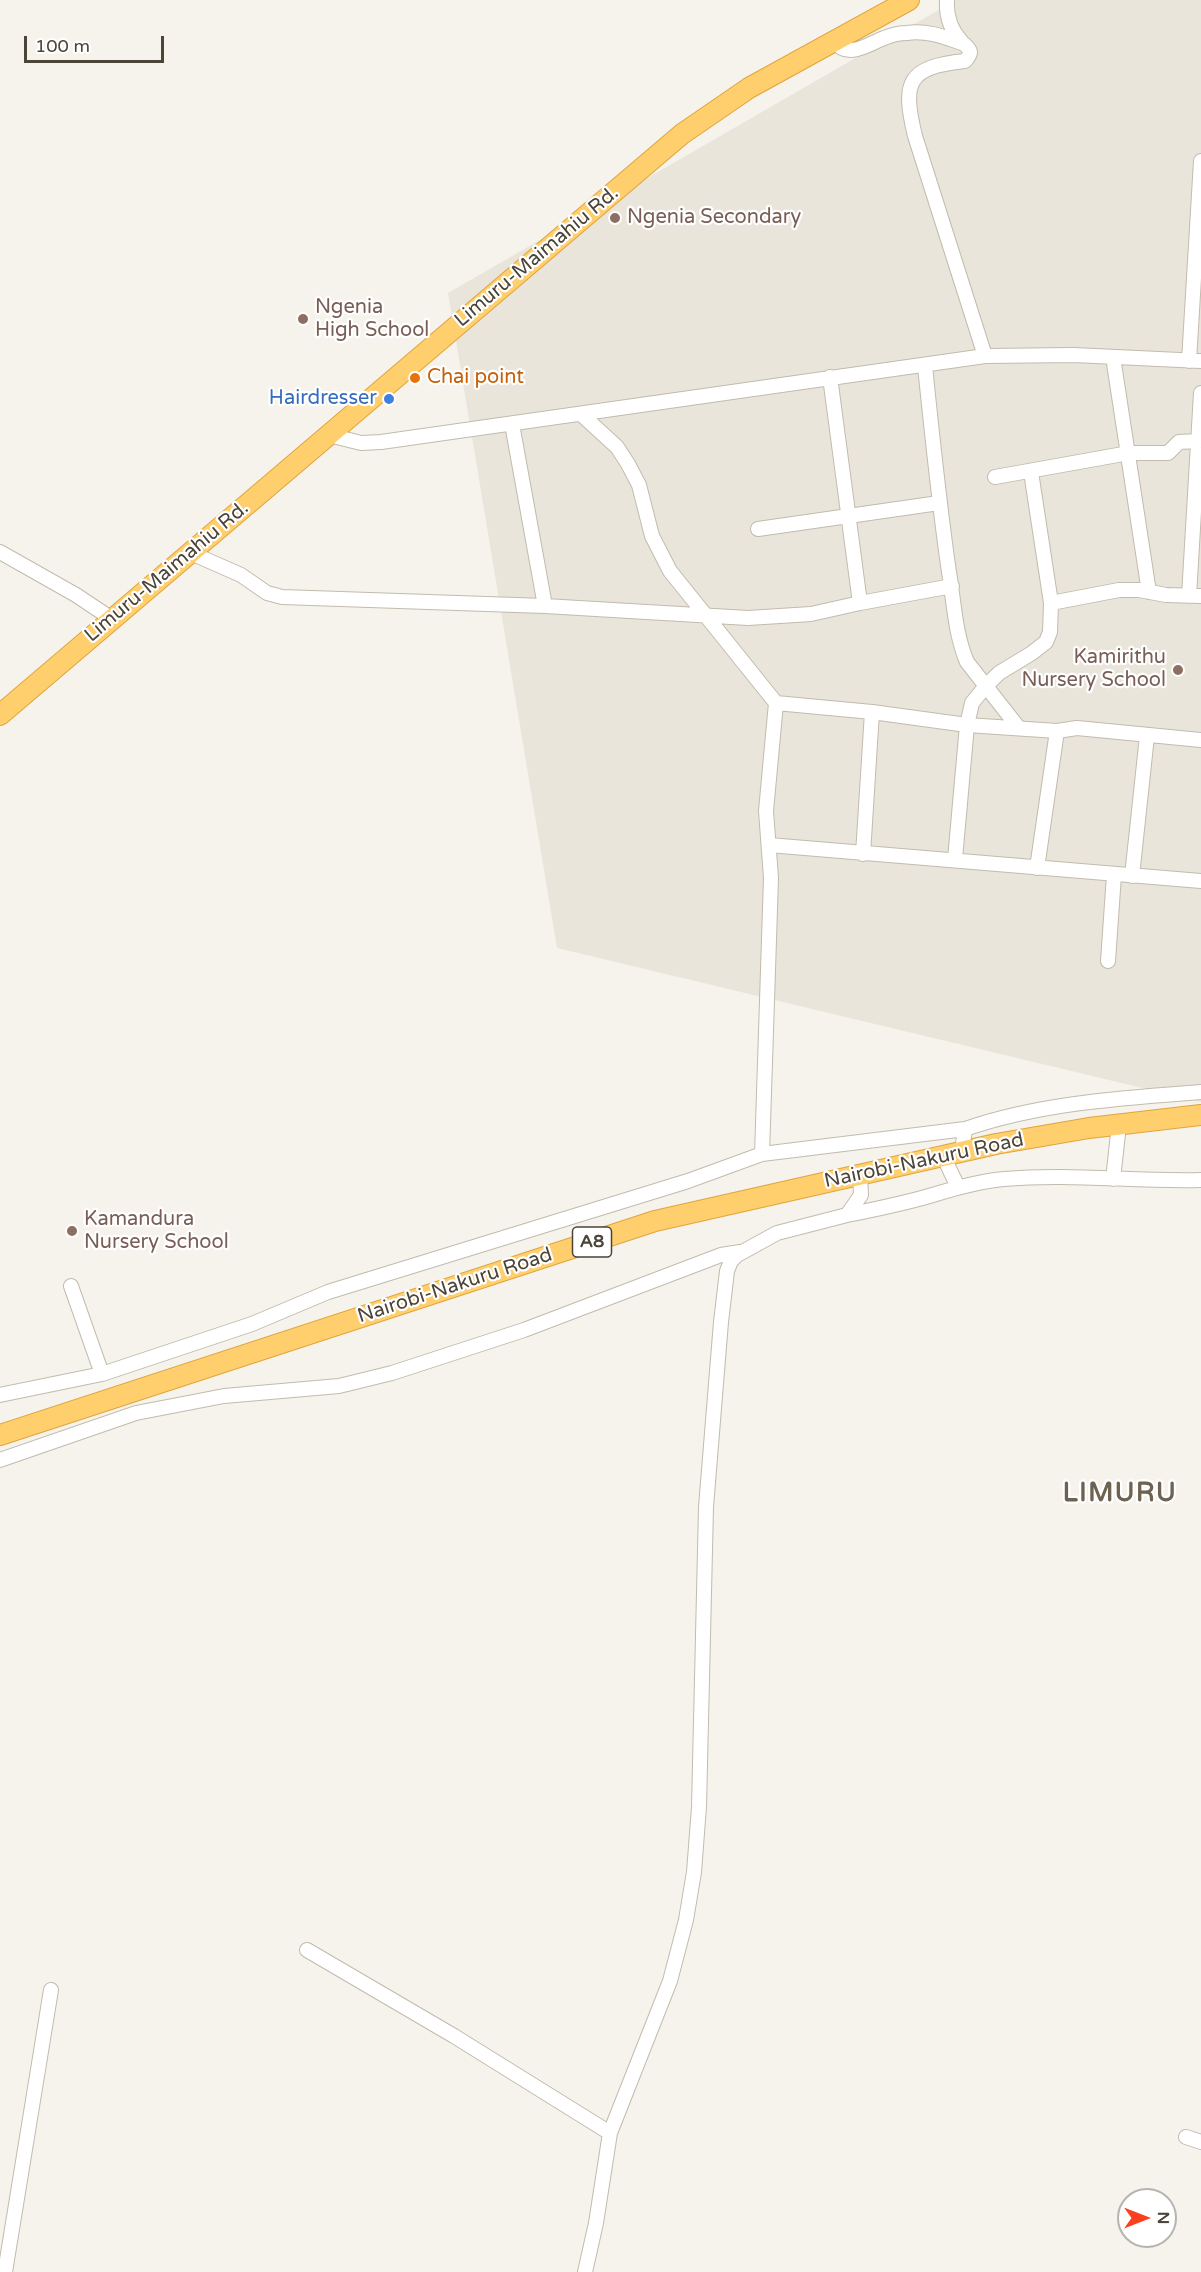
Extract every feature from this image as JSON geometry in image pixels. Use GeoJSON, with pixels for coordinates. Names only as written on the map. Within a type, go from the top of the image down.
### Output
{"type":"FeatureCollection","features":[{"type":"Feature","properties":{"kind":"highway","name":"Limuru-Maimahiu Rd."},"geometry":{"type":"LineString","coordinates":[[0,715],[681,134],[748,88],[909,0]]}},
{"type":"Feature","properties":{"kind":"highway","name":"Nairobi-Nakuru Road"},"geometry":{"type":"LineString","coordinates":[[0,1435],[655,1221],[996,1144],[1201,1115]]}},
{"type":"Feature","properties":{"kind":"street"},"geometry":{"type":"LineString","coordinates":[[947,0],[950,26],[962,43]]}},
{"type":"Feature","properties":{"kind":"street"},"geometry":{"type":"LineString","coordinates":[[834,41],[843,50],[856,50],[886,37],[915,32],[936,34],[962,43],[970,51],[965,61],[941,64],[923,70],[913,79],[909,87],[908,100],[915,136],[985,356]]}},
{"type":"Feature","properties":{"kind":"street"},"geometry":{"type":"LineString","coordinates":[[329,435],[361,443],[381,442],[985,356],[1030,354],[1195,361],[1201,161]]}},
{"type":"Feature","properties":{"kind":"street"},"geometry":{"type":"LineString","coordinates":[[1113,357],[1149,592]]}},
{"type":"Feature","properties":{"kind":"street"},"geometry":{"type":"LineString","coordinates":[[925,366],[939,503],[963,653],[985,687],[1018,727]]}},
{"type":"Feature","properties":{"kind":"street"},"geometry":{"type":"LineString","coordinates":[[830,377],[860,603]]}},
{"type":"Feature","properties":{"kind":"street"},"geometry":{"type":"LineString","coordinates":[[1051,603],[1119,590],[1195,596],[1201,393]]}},
{"type":"Feature","properties":{"kind":"street"},"geometry":{"type":"LineString","coordinates":[[581,414],[616,447],[628,464],[639,485],[652,536],[670,571],[776,704],[766,796],[771,878],[762,1154]]}},
{"type":"Feature","properties":{"kind":"street"},"geometry":{"type":"LineString","coordinates":[[512,424],[545,606]]}},
{"type":"Feature","properties":{"kind":"street"},"geometry":{"type":"LineString","coordinates":[[995,477],[1129,453],[1168,453],[1179,442],[1198,441]]}},
{"type":"Feature","properties":{"kind":"street"},"geometry":{"type":"LineString","coordinates":[[955,859],[967,725],[972,704],[999,673],[1046,642],[1051,624],[1051,603],[1031,472]]}},
{"type":"Feature","properties":{"kind":"street"},"geometry":{"type":"LineString","coordinates":[[758,529],[939,503]]}},
{"type":"Feature","properties":{"kind":"street"},"geometry":{"type":"LineString","coordinates":[[0,552],[91,604],[112,619]]}},
{"type":"Feature","properties":{"kind":"street"},"geometry":{"type":"LineString","coordinates":[[190,553],[241,574],[267,593],[282,597],[545,606],[707,617],[794,616],[951,586]]}},
{"type":"Feature","properties":{"kind":"street"},"geometry":{"type":"LineString","coordinates":[[776,704],[872,712],[967,725],[1018,727],[1057,732],[1077,728],[1201,740]]}},
{"type":"Feature","properties":{"kind":"street"},"geometry":{"type":"LineString","coordinates":[[863,854],[872,712]]}},
{"type":"Feature","properties":{"kind":"street"},"geometry":{"type":"LineString","coordinates":[[1037,868],[1057,732]]}},
{"type":"Feature","properties":{"kind":"street"},"geometry":{"type":"LineString","coordinates":[[1132,876],[1147,736]]}},
{"type":"Feature","properties":{"kind":"street"},"geometry":{"type":"LineString","coordinates":[[769,844],[863,854],[955,859],[1201,881]]}},
{"type":"Feature","properties":{"kind":"street"},"geometry":{"type":"LineString","coordinates":[[1108,961],[1114,875]]}},
{"type":"Feature","properties":{"kind":"street"},"geometry":{"type":"LineString","coordinates":[[0,1395],[102,1374],[252,1324],[327,1292],[676,1184],[762,1154],[965,1129],[1006,1117],[1058,1107],[1201,1092]]}},
{"type":"Feature","properties":{"kind":"street"},"geometry":{"type":"LineString","coordinates":[[1113,1179],[1119,1125]]}},
{"type":"Feature","properties":{"kind":"street"},"geometry":{"type":"LineString","coordinates":[[958,1187],[953,1154],[965,1129]]}},
{"type":"Feature","properties":{"kind":"street"},"geometry":{"type":"LineString","coordinates":[[847,1215],[861,1195],[860,1174]]}},
{"type":"Feature","properties":{"kind":"street"},"geometry":{"type":"LineString","coordinates":[[585,2272],[596,2223],[610,2133],[670,1981],[686,1920],[694,1872],[700,1784],[706,1507],[721,1322],[727,1271],[731,1261],[777,1233],[885,1208],[958,1187],[1011,1178],[1078,1176],[1113,1179],[1201,1180]]}},
{"type":"Feature","properties":{"kind":"street"},"geometry":{"type":"LineString","coordinates":[[0,1460],[136,1413],[224,1396],[339,1386],[392,1372],[524,1330],[722,1255],[744,1251]]}},
{"type":"Feature","properties":{"kind":"street"},"geometry":{"type":"LineString","coordinates":[[71,1286],[102,1374]]}},
{"type":"Feature","properties":{"kind":"street"},"geometry":{"type":"LineString","coordinates":[[129,1394],[136,1413]]}},
{"type":"Feature","properties":{"kind":"street"},"geometry":{"type":"LineString","coordinates":[[307,1950],[454,2036],[610,2133]]}},
{"type":"Feature","properties":{"kind":"street"},"geometry":{"type":"LineString","coordinates":[[5,2272],[51,1990]]}},
{"type":"Feature","properties":{"kind":"street"},"geometry":{"type":"LineString","coordinates":[[1186,2137],[1201,2142]]}},
{"type":"Feature","properties":{"kind":"shaded area"},"geometry":{"type":"Polygon","coordinates":[[[956,0],[1201,0],[1201,1102],[557,948],[448,293],[956,0]]]}},
{"type":"Feature","properties":{"kind":"place","name":"Ngenia Secondary"},"geometry":{"type":"Point","coordinates":[615,218]}},
{"type":"Feature","properties":{"kind":"place","name":"Ngenia High School"},"geometry":{"type":"Point","coordinates":[303,319]}},
{"type":"Feature","properties":{"kind":"place","name":"Chai point"},"geometry":{"type":"Point","coordinates":[415,378]}},
{"type":"Feature","properties":{"kind":"place","name":"Hairdresser"},"geometry":{"type":"Point","coordinates":[389,399]}},
{"type":"Feature","properties":{"kind":"place","name":"Kamirithu Nursery School"},"geometry":{"type":"Point","coordinates":[1178,670]}},
{"type":"Feature","properties":{"kind":"place","name":"Kamandura Nursery School"},"geometry":{"type":"Point","coordinates":[72,1231]}},
{"type":"Feature","properties":{"kind":"district","name":"LIMURU"},"geometry":{"type":"Point","coordinates":[1120,1494]}}]}
